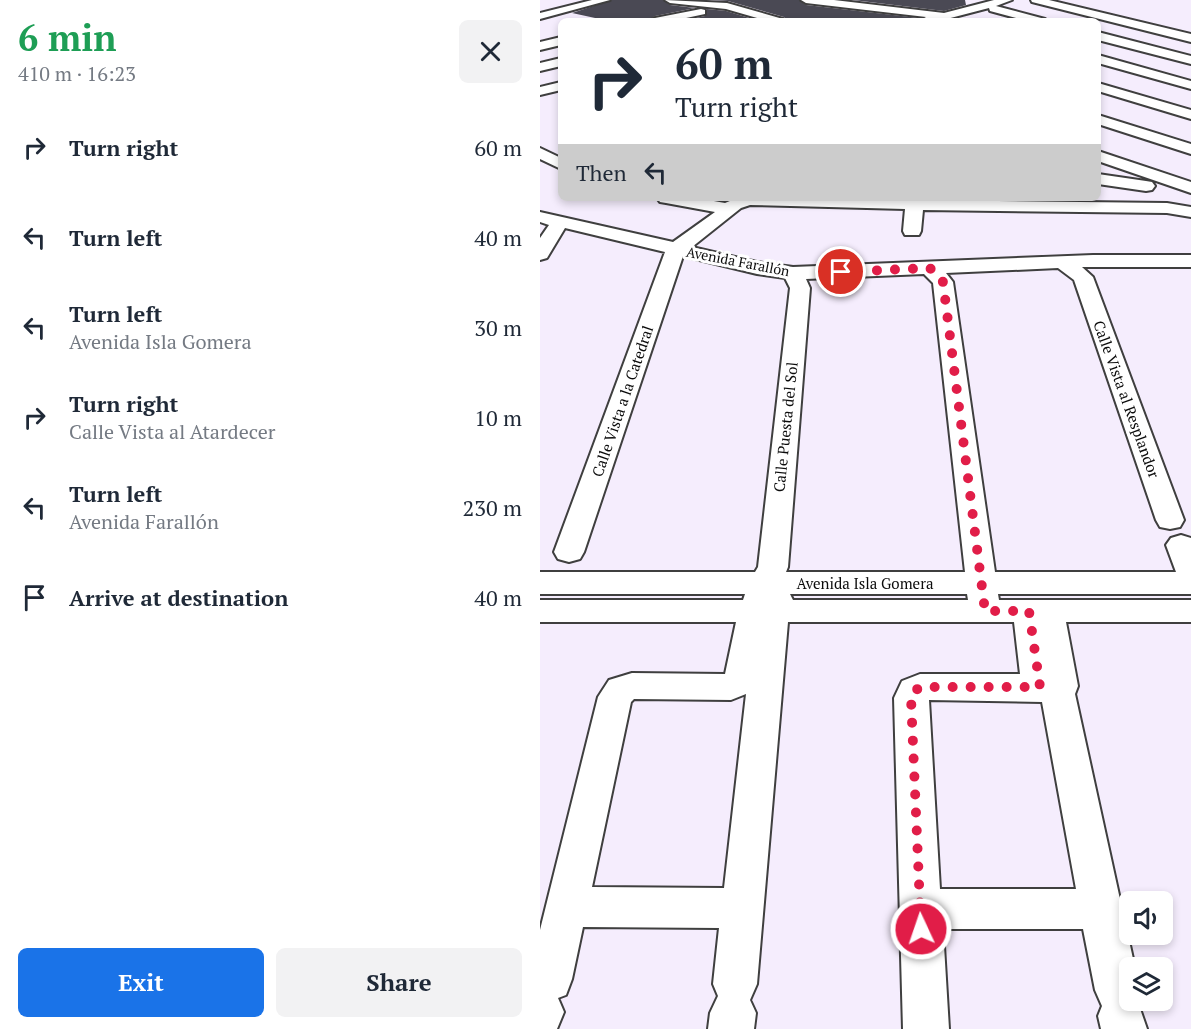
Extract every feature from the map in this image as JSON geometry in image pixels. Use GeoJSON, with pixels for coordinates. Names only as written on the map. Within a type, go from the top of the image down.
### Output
{"type":"FeatureCollection","features":[{"type":"Feature","properties":{"kind":"street"},"geometry":{"type":"LineString","coordinates":[[540,16],[605,0]]}},
{"type":"Feature","properties":{"kind":"street"},"geometry":{"type":"LineString","coordinates":[[670,0],[727,6],[764,16]]}},
{"type":"Feature","properties":{"kind":"street"},"geometry":{"type":"LineString","coordinates":[[669,18],[752,0]]}},
{"type":"Feature","properties":{"kind":"street"},"geometry":{"type":"LineString","coordinates":[[806,0],[944,18]]}},
{"type":"Feature","properties":{"kind":"street"},"geometry":{"type":"LineString","coordinates":[[955,0],[993,7],[1031,18]]}},
{"type":"Feature","properties":{"kind":"street"},"geometry":{"type":"LineString","coordinates":[[993,7],[1007,0]]}},
{"type":"Feature","properties":{"kind":"street"},"geometry":{"type":"LineString","coordinates":[[954,18],[1030,0]]}},
{"type":"Feature","properties":{"kind":"street"},"geometry":{"type":"LineString","coordinates":[[1036,0],[1191,38]]}},
{"type":"Feature","properties":{"kind":"street"},"geometry":{"type":"LineString","coordinates":[[755,18],[785,14],[827,1]]}},
{"type":"Feature","properties":{"kind":"street"},"geometry":{"type":"LineString","coordinates":[[540,8],[582,18]]}},
{"type":"Feature","properties":{"kind":"street"},"geometry":{"type":"LineString","coordinates":[[843,18],[858,16],[868,18]]}},
{"type":"Feature","properties":{"kind":"street"},"geometry":{"type":"LineString","coordinates":[[540,35],[558,32]]}},
{"type":"Feature","properties":{"kind":"street"},"geometry":{"type":"LineString","coordinates":[[1101,37],[1191,60]]}},
{"type":"Feature","properties":{"kind":"street"},"geometry":{"type":"LineString","coordinates":[[540,46],[558,42]]}},
{"type":"Feature","properties":{"kind":"street"},"geometry":{"type":"LineString","coordinates":[[1101,60],[1191,85]]}},
{"type":"Feature","properties":{"kind":"street"},"geometry":{"type":"LineString","coordinates":[[540,67],[558,63]]}},
{"type":"Feature","properties":{"kind":"street"},"geometry":{"type":"LineString","coordinates":[[1101,88],[1191,115]]}},
{"type":"Feature","properties":{"kind":"street"},"geometry":{"type":"LineString","coordinates":[[1101,120],[1191,149]]}},
{"type":"Feature","properties":{"kind":"street"},"geometry":{"type":"LineString","coordinates":[[540,153],[558,162]]}},
{"type":"Feature","properties":{"kind":"street"},"geometry":{"type":"LineString","coordinates":[[1101,157],[1191,188]]}},
{"type":"Feature","properties":{"kind":"street"},"geometry":{"type":"LineString","coordinates":[[1101,179],[1191,193]]}},
{"type":"Feature","properties":{"kind":"street"},"geometry":{"type":"LineString","coordinates":[[696,201],[736,205],[922,202],[1167,208],[1191,212]]}},
{"type":"Feature","properties":{"kind":"street"},"geometry":{"type":"LineString","coordinates":[[912,231],[922,202]]}},
{"type":"Feature","properties":{"kind":"street"},"geometry":{"type":"LineString","coordinates":[[676,249],[736,205]]}},
{"type":"Feature","properties":{"kind":"street","name":"Avenida Farallón"},"geometry":{"type":"LineString","coordinates":[[540,217],[804,278],[944,272],[1063,262],[1088,269]]}},
{"type":"Feature","properties":{"kind":"street"},"geometry":{"type":"LineString","coordinates":[[540,254],[560,221]]}},
{"type":"Feature","properties":{"kind":"street","name":"Calle Vista a la Catedral"},"geometry":{"type":"LineString","coordinates":[[569,552],[676,249]]}},
{"type":"Feature","properties":{"kind":"street"},"geometry":{"type":"LineString","coordinates":[[1088,269],[1191,261]]}},
{"type":"Feature","properties":{"kind":"street","name":"Calle Vista al Resplandor"},"geometry":{"type":"LineString","coordinates":[[1088,269],[1181,546]]}},
{"type":"Feature","properties":{"kind":"street"},"geometry":{"type":"LineString","coordinates":[[944,272],[983,597]]}},
{"type":"Feature","properties":{"kind":"street","name":"Calle Puesta del Sol"},"geometry":{"type":"LineString","coordinates":[[770,591],[804,278]]}},
{"type":"Feature","properties":{"kind":"street","name":"Avenida Isla Gomera"},"geometry":{"type":"LineString","coordinates":[[540,583],[983,597],[1191,584]]}},
{"type":"Feature","properties":{"kind":"street"},"geometry":{"type":"LineString","coordinates":[[544,1002],[615,697],[621,690],[632,686],[731,687],[743,678],[749,634],[770,591]]}},
{"type":"Feature","properties":{"kind":"street"},"geometry":{"type":"LineString","coordinates":[[733,1009],[770,591]]}},
{"type":"Feature","properties":{"kind":"street","name":"Avenida Isla Gomera"},"geometry":{"type":"LineString","coordinates":[[540,611],[770,591]]}},
{"type":"Feature","properties":{"kind":"street","name":"Avenida Isla Gomera"},"geometry":{"type":"LineString","coordinates":[[983,597],[1038,611],[1191,611]]}},
{"type":"Feature","properties":{"kind":"street"},"geometry":{"type":"LineString","coordinates":[[1038,611],[1121,1012]]}},
{"type":"Feature","properties":{"kind":"street"},"geometry":{"type":"LineString","coordinates":[[926,1029],[911,698],[914,691],[921,687],[1053,689]]}},
{"type":"Feature","properties":{"kind":"street"},"geometry":{"type":"LineString","coordinates":[[567,908],[743,908]]}},
{"type":"Feature","properties":{"kind":"street"},"geometry":{"type":"LineString","coordinates":[[921,909],[1101,909]]}},
{"type":"Feature","properties":{"kind":"building"},"geometry":{"type":"Polygon","coordinates":[[[612,0],[663,0],[670,5],[695,8],[652,18],[595,18],[572,13],[612,0]]]}},
{"type":"Feature","properties":{"kind":"building"},"geometry":{"type":"Polygon","coordinates":[[[712,0],[799,0],[806,5],[919,18],[785,18],[728,1],[712,0]]]}},
{"type":"Feature","properties":{"kind":"building"},"geometry":{"type":"Polygon","coordinates":[[[853,0],[965,0],[966,5],[944,11],[853,0]]]}},
{"type":"Feature","properties":{"kind":"building"},"geometry":{"type":"Polygon","coordinates":[[[707,9],[726,11],[749,18],[696,18],[705,16],[707,9]]]}},
{"type":"Feature","properties":{"kind":"route"},"geometry":{"type":"LineString","coordinates":[[841,272],[930,268],[943,282],[985,611],[1029,611],[1040,687],[921,687],[914,691],[911,698],[921,929]]}}]}
